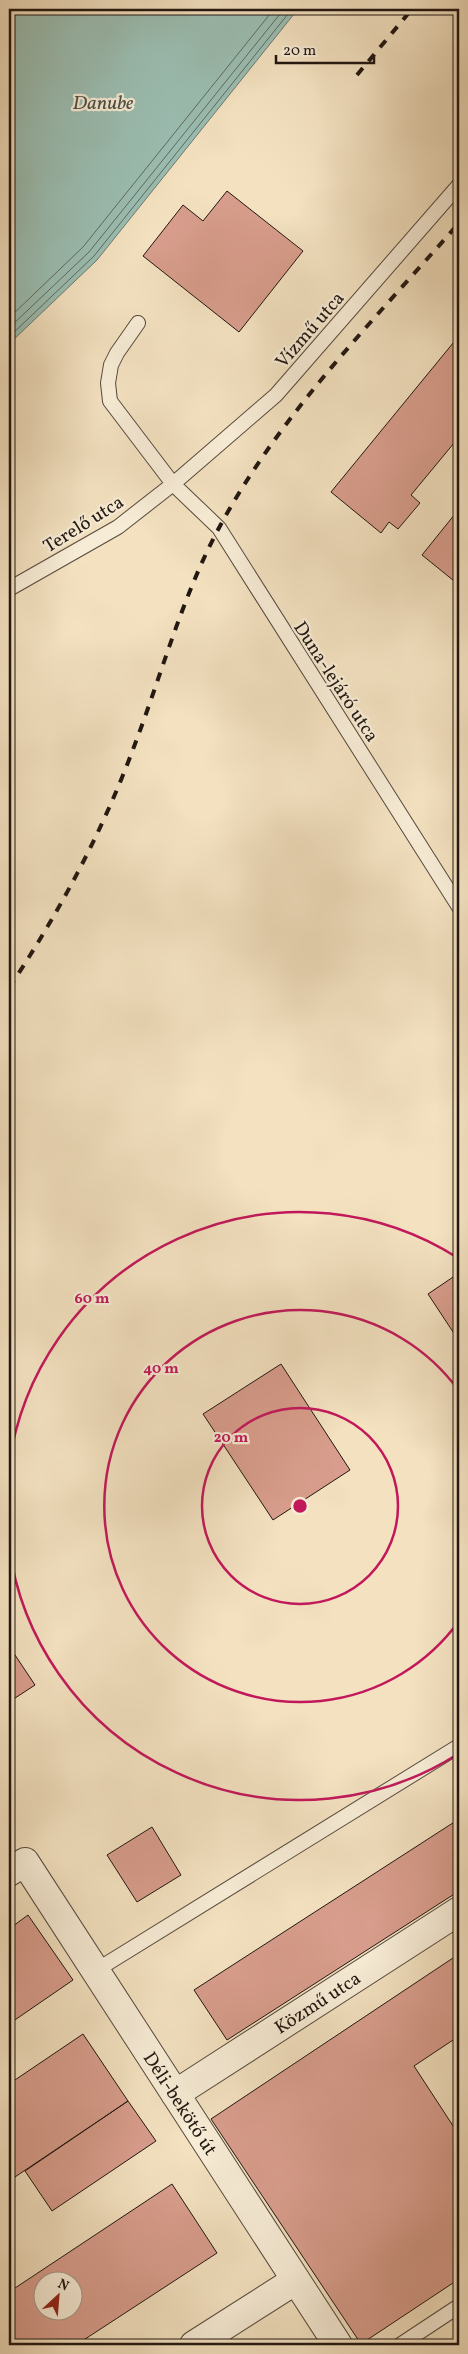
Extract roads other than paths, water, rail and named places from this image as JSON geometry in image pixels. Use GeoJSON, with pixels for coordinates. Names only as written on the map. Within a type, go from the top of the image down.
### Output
{"type":"FeatureCollection","features":[{"type":"Feature","properties":{"kind":"street","name":"Déli-bekötő út"},"geometry":{"type":"LineString","coordinates":[[17,1867],[95,1970],[338,2345]]}},
{"type":"Feature","properties":{"kind":"street","name":"Közmű utca"},"geometry":{"type":"LineString","coordinates":[[175,2094],[459,1911]]}},
{"type":"Feature","properties":{"kind":"street"},"geometry":{"type":"LineString","coordinates":[[194,2345],[296,2280]]}},
{"type":"Feature","properties":{"kind":"lane","name":"Vízmű utca"},"geometry":{"type":"LineString","coordinates":[[173,484],[276,395],[459,185]]}},
{"type":"Feature","properties":{"kind":"lane","name":"Duna-lejáró utca"},"geometry":{"type":"LineString","coordinates":[[138,323],[111,365],[108,383],[110,401],[173,484],[219,528],[459,907]]}},
{"type":"Feature","properties":{"kind":"lane","name":"Terelő utca"},"geometry":{"type":"LineString","coordinates":[[9,589],[118,527],[173,484]]}},
{"type":"Feature","properties":{"kind":"lane"},"geometry":{"type":"LineString","coordinates":[[95,1970],[459,1746]]}},
{"type":"Feature","properties":{"kind":"lane"},"geometry":{"type":"LineString","coordinates":[[400,2345],[459,2306]]}},
{"type":"Feature","properties":{"kind":"water","name":"Danube"},"geometry":{"type":"Polygon","coordinates":[[[9,9],[298,9],[97,260],[9,344],[9,9]]]}},
{"type":"Feature","properties":{"kind":"railway"},"geometry":{"type":"LineString","coordinates":[[357,75],[412,9]]}},
{"type":"Feature","properties":{"kind":"railway"},"geometry":{"type":"LineString","coordinates":[[9,988],[46,930],[95,839],[135,744],[195,579],[220,526],[244,484],[271,444],[331,368],[459,223]]}}]}
